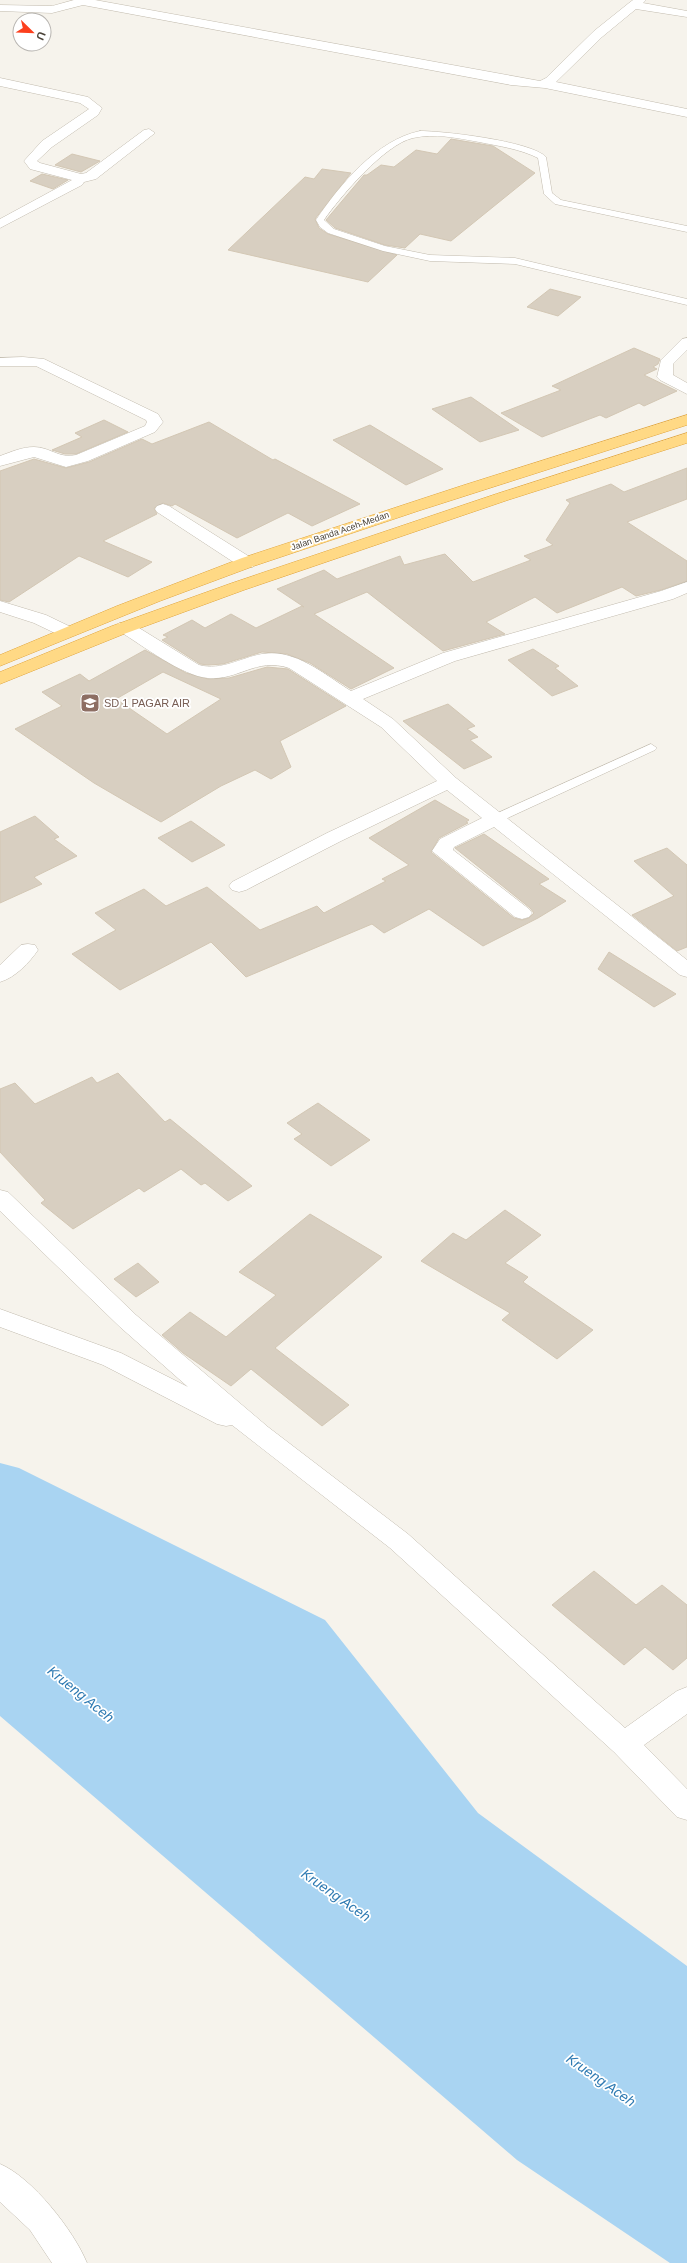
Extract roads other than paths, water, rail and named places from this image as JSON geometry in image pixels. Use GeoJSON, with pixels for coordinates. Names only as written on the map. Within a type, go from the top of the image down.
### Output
{"type":"FeatureCollection","features":[{"type":"Feature","properties":{"kind":"highway","name":"Jalan Banda Aceh-Medan"},"geometry":{"type":"LineString","coordinates":[[0,662],[67,632],[247,563],[415,506],[687,420]]}},
{"type":"Feature","properties":{"kind":"highway","name":"Jalan Banda Aceh-Medan"},"geometry":{"type":"LineString","coordinates":[[0,679],[57,653],[204,598],[591,467],[687,438]]}},
{"type":"Feature","properties":{"kind":"street"},"geometry":{"type":"LineString","coordinates":[[0,8],[44,12],[69,7],[82,0],[511,81],[535,85],[546,84],[687,113]]}},
{"type":"Feature","properties":{"kind":"street"},"geometry":{"type":"LineString","coordinates":[[546,84],[598,34],[636,3],[687,14]]}},
{"type":"Feature","properties":{"kind":"street"},"geometry":{"type":"LineString","coordinates":[[0,82],[56,93],[92,103],[96,108],[94,112],[47,144],[30,161],[35,166],[75,176],[79,179]]}},
{"type":"Feature","properties":{"kind":"street"},"geometry":{"type":"LineString","coordinates":[[0,224],[66,189],[79,179],[91,176],[149,133]]}},
{"type":"Feature","properties":{"kind":"street"},"geometry":{"type":"LineString","coordinates":[[687,342],[666,364],[665,377],[687,389]]}},
{"type":"Feature","properties":{"kind":"street"},"geometry":{"type":"LineString","coordinates":[[0,362],[39,362],[153,417],[155,422],[150,429],[77,459],[66,462],[35,452],[25,453],[0,461]]}},
{"type":"Feature","properties":{"kind":"street"},"geometry":{"type":"LineString","coordinates":[[163,509],[247,563]]}},
{"type":"Feature","properties":{"kind":"street"},"geometry":{"type":"LineString","coordinates":[[350,698],[450,657],[667,595],[687,587]]}},
{"type":"Feature","properties":{"kind":"street"},"geometry":{"type":"LineString","coordinates":[[0,606],[40,619],[67,632]]}},
{"type":"Feature","properties":{"kind":"street"},"geometry":{"type":"LineString","coordinates":[[125,628],[193,670],[208,673],[223,672],[263,659],[279,659],[295,664],[388,723],[449,782],[687,970]]}},
{"type":"Feature","properties":{"kind":"street"},"geometry":{"type":"LineString","coordinates":[[239,886],[334,837],[449,782]]}},
{"type":"Feature","properties":{"kind":"street"},"geometry":{"type":"LineString","coordinates":[[495,819],[447,843],[442,851],[522,913]]}},
{"type":"Feature","properties":{"kind":"street"},"geometry":{"type":"LineString","coordinates":[[0,975],[13,966],[28,950]]}},
{"type":"Feature","properties":{"kind":"street"},"geometry":{"type":"LineString","coordinates":[[0,1198],[128,1321],[259,1434],[399,1541],[624,1744],[687,1808]]}},
{"type":"Feature","properties":{"kind":"street"},"geometry":{"type":"LineString","coordinates":[[0,1318],[53,1336],[112,1359],[259,1434]]}},
{"type":"Feature","properties":{"kind":"street"},"geometry":{"type":"LineString","coordinates":[[624,1744],[687,1699]]}},
{"type":"Feature","properties":{"kind":"street"},"geometry":{"type":"LineString","coordinates":[[0,2180],[41,2219],[71,2263]]}},
{"type":"Feature","properties":{"kind":"lane"},"geometry":{"type":"LineString","coordinates":[[687,229],[558,202],[548,194],[542,157],[532,152],[441,135],[422,134],[408,136],[372,161],[330,204],[320,220],[323,225],[331,231],[383,248],[430,258],[515,261],[687,302]]}},
{"type":"Feature","properties":{"kind":"lane"},"geometry":{"type":"LineString","coordinates":[[495,819],[651,748]]}},
{"type":"Feature","properties":{"kind":"water","name":"Krueng Aceh"},"geometry":{"type":"Polygon","coordinates":[[[0,1463],[19,1468],[325,1620],[478,1813],[687,1966],[687,2263],[670,2263],[517,2160],[0,1716],[0,1463]]]}},
{"type":"Feature","properties":{"kind":"place","name":"SD 1 PAGAR AIR"},"geometry":{"type":"Point","coordinates":[90,703]}}]}
